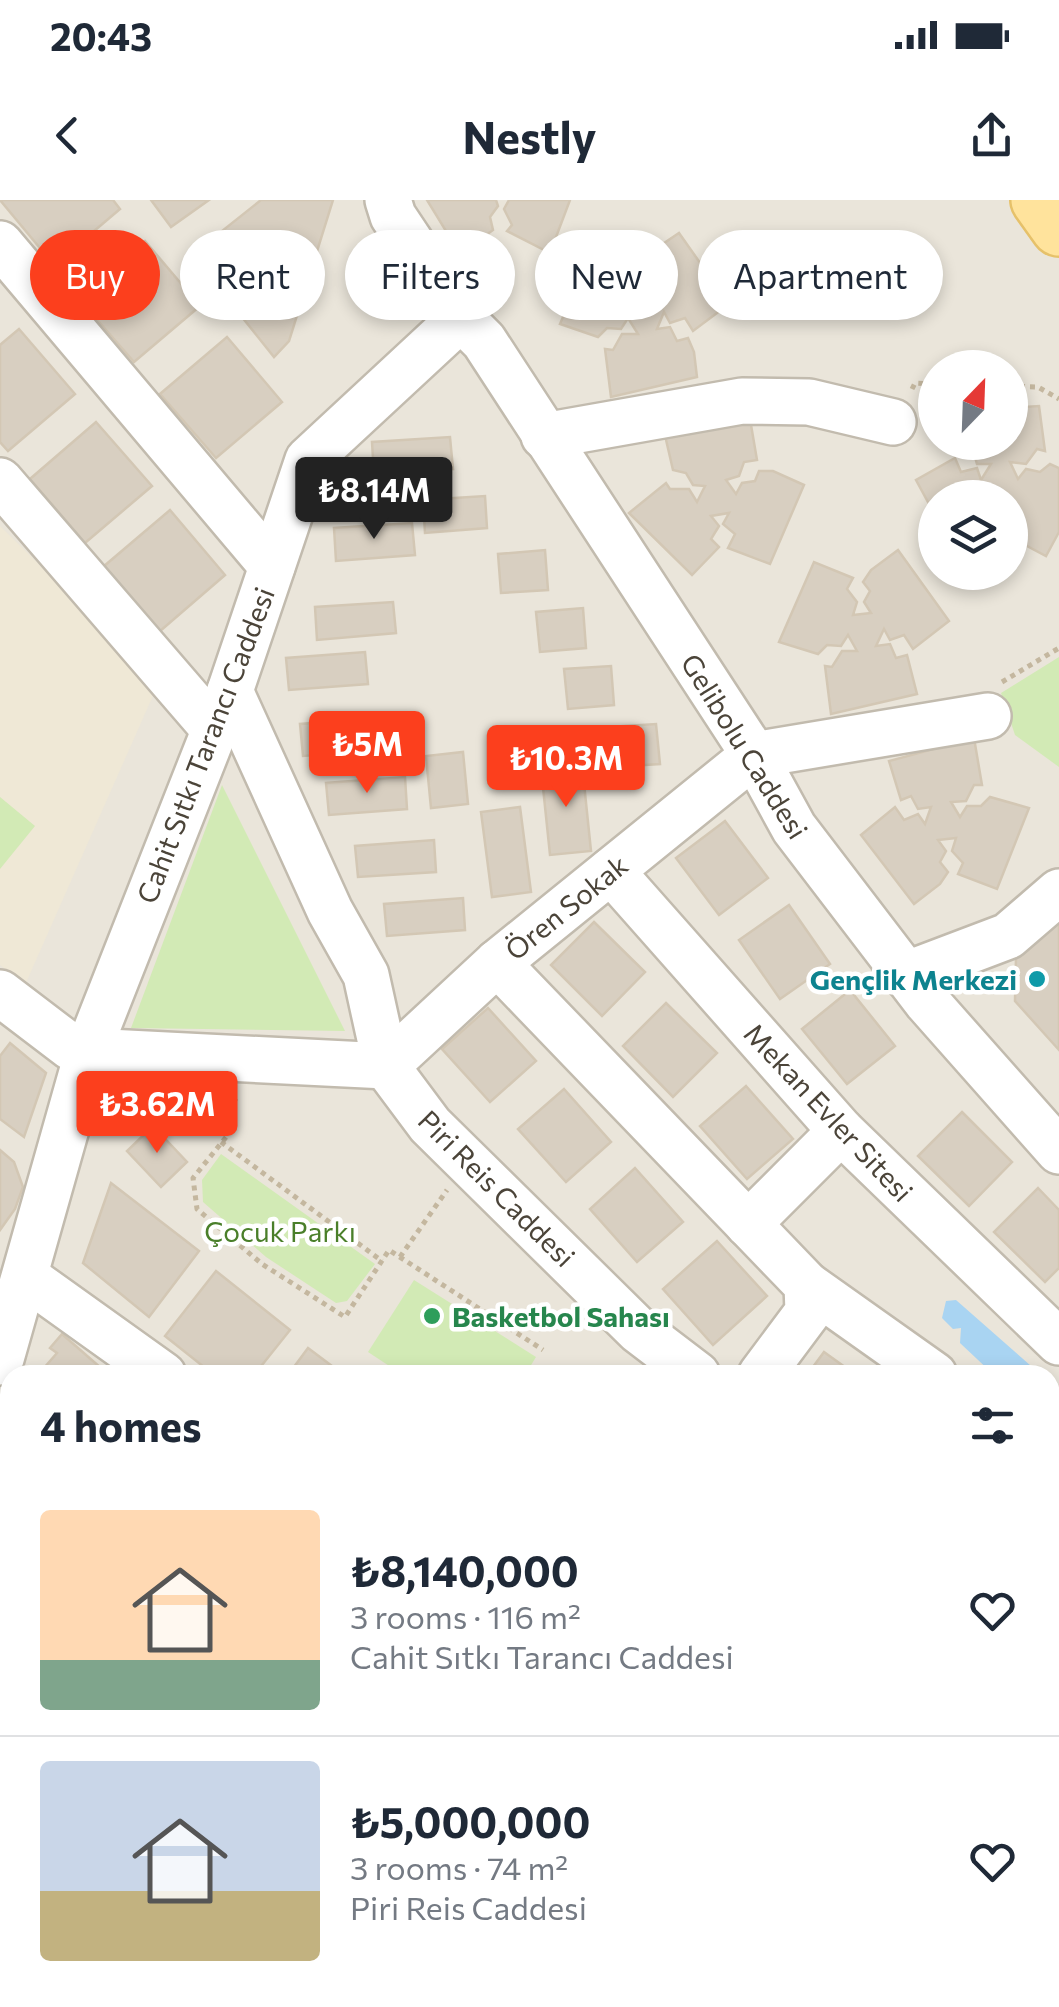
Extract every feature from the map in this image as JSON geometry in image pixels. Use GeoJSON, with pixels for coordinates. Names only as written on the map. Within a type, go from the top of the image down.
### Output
{"type":"FeatureCollection","features":[{"type":"Feature","properties":{"kind":"main road"},"geometry":{"type":"LineString","coordinates":[[1039,200],[1059,228]]}},
{"type":"Feature","properties":{"kind":"street"},"geometry":{"type":"LineString","coordinates":[[388,200],[402,230]]}},
{"type":"Feature","properties":{"kind":"street"},"geometry":{"type":"LineString","coordinates":[[0,244],[272,566]]}},
{"type":"Feature","properties":{"kind":"street","name":"Cahit Sıtkı Tarancı Caddesi"},"geometry":{"type":"LineString","coordinates":[[0,1362],[15,1283],[88,1051],[222,710],[308,460],[459,320]]}},
{"type":"Feature","properties":{"kind":"street","name":"Gelibolu Caddesi"},"geometry":{"type":"LineString","coordinates":[[463,320],[484,341],[754,755],[794,828],[905,975],[1059,1151]]}},
{"type":"Feature","properties":{"kind":"street"},"geometry":{"type":"LineString","coordinates":[[544,436],[742,401],[809,402],[893,422]]}},
{"type":"Feature","properties":{"kind":"street","name":"Piri Reis Caddesi"},"geometry":{"type":"LineString","coordinates":[[0,481],[222,710],[366,975],[386,1066],[430,1125],[638,1330],[684,1365]]}},
{"type":"Feature","properties":{"kind":"street"},"geometry":{"type":"LineString","coordinates":[[754,755],[988,716]]}},
{"type":"Feature","properties":{"kind":"street","name":"Ören Sokak"},"geometry":{"type":"LineString","coordinates":[[386,1066],[497,963],[754,755]]}},
{"type":"Feature","properties":{"kind":"street","name":"Mekan Evler Sitesi"},"geometry":{"type":"LineString","coordinates":[[611,871],[841,1131],[1059,1342]]}},
{"type":"Feature","properties":{"kind":"street"},"geometry":{"type":"LineString","coordinates":[[905,975],[1008,936],[1059,892]]}},
{"type":"Feature","properties":{"kind":"street"},"geometry":{"type":"LineString","coordinates":[[497,963],[807,1286],[920,1365]]}},
{"type":"Feature","properties":{"kind":"street"},"geometry":{"type":"LineString","coordinates":[[0,993],[71,1047],[88,1051],[386,1066]]}},
{"type":"Feature","properties":{"kind":"street"},"geometry":{"type":"LineString","coordinates":[[748,1224],[841,1131]]}},
{"type":"Feature","properties":{"kind":"street"},"geometry":{"type":"LineString","coordinates":[[15,1283],[147,1365]]}},
{"type":"Feature","properties":{"kind":"street"},"geometry":{"type":"LineString","coordinates":[[768,1365],[808,1312],[807,1286]]}},
{"type":"Feature","properties":{"kind":"path"},"geometry":{"type":"LineString","coordinates":[[1028,387],[1038,387],[1059,399]]}},
{"type":"Feature","properties":{"kind":"path"},"geometry":{"type":"LineString","coordinates":[[988,716],[997,685],[1059,648]]}},
{"type":"Feature","properties":{"kind":"path"},"geometry":{"type":"LineString","coordinates":[[216,1127],[243,1089]]}},
{"type":"Feature","properties":{"kind":"path"},"geometry":{"type":"LineString","coordinates":[[170,1092],[226,1136],[193,1178],[196,1210],[262,1264],[344,1317],[389,1250],[542,1350]]}},
{"type":"Feature","properties":{"kind":"path"},"geometry":{"type":"LineString","coordinates":[[221,1142],[382,1261]]}},
{"type":"Feature","properties":{"kind":"path"},"geometry":{"type":"LineString","coordinates":[[400,1257],[453,1182]]}},
{"type":"Feature","properties":{"kind":"shaded area"},"geometry":{"type":"Polygon","coordinates":[[[0,200],[1059,200],[1059,1365],[0,1365],[0,200]]]}},
{"type":"Feature","properties":{"kind":"shaded area"},"geometry":{"type":"Polygon","coordinates":[[[0,526],[159,682],[25,985],[0,965],[0,526]]]}},
{"type":"Feature","properties":{"kind":"green space"},"geometry":{"type":"Polygon","coordinates":[[[1059,657],[1059,767],[1015,735],[1001,693],[1059,657]]]}},
{"type":"Feature","properties":{"kind":"green space"},"geometry":{"type":"Polygon","coordinates":[[[222,785],[345,1031],[131,1028],[222,785]]]}},
{"type":"Feature","properties":{"kind":"green space"},"geometry":{"type":"Polygon","coordinates":[[[0,797],[35,826],[0,869],[0,797]]]}},
{"type":"Feature","properties":{"kind":"green space","name":"Çocuk Parkı"},"geometry":{"type":"Polygon","coordinates":[[[221,1154],[375,1264],[347,1301],[336,1303],[266,1257],[203,1202],[202,1180],[221,1154]]]}},
{"type":"Feature","properties":{"kind":"green space","name":"Basketbol Sahası"},"geometry":{"type":"Polygon","coordinates":[[[414,1280],[536,1357],[531,1365],[388,1365],[368,1352],[414,1280]]]}},
{"type":"Feature","properties":{"kind":"water"},"geometry":{"type":"Polygon","coordinates":[[[956,1300],[1030,1365],[983,1365],[960,1343],[961,1328],[953,1329],[942,1318],[946,1301],[956,1300]]]}},
{"type":"Feature","properties":{"kind":"building"},"geometry":{"type":"Polygon","coordinates":[[[0,200],[113,200],[120,209],[95,230],[30,230],[30,236],[0,200]]]}},
{"type":"Feature","properties":{"kind":"building"},"geometry":{"type":"Polygon","coordinates":[[[151,200],[209,200],[171,227],[151,200]]]}},
{"type":"Feature","properties":{"kind":"building"},"geometry":{"type":"Polygon","coordinates":[[[261,200],[333,200],[324,230],[223,230],[261,200]]]}},
{"type":"Feature","properties":{"kind":"building"},"geometry":{"type":"Polygon","coordinates":[[[427,200],[496,200],[498,206],[490,217],[493,230],[445,230],[427,200]]]}},
{"type":"Feature","properties":{"kind":"building"},"geometry":{"type":"Polygon","coordinates":[[[509,200],[570,200],[559,230],[535,230],[535,245],[515,235],[515,230],[508,230],[512,225],[504,209],[509,200]]]}},
{"type":"Feature","properties":{"kind":"building"},"geometry":{"type":"Polygon","coordinates":[[[678,234],[698,260],[698,320],[708,320],[693,331],[685,318],[670,323],[668,320],[678,320],[678,234]]]}},
{"type":"Feature","properties":{"kind":"building"},"geometry":{"type":"Polygon","coordinates":[[[160,259],[180,282],[180,320],[184,320],[134,362],[97,320],[160,320],[160,259]]]}},
{"type":"Feature","properties":{"kind":"building"},"geometry":{"type":"Polygon","coordinates":[[[244,320],[296,320],[289,341],[274,357],[244,320]]]}},
{"type":"Feature","properties":{"kind":"building"},"geometry":{"type":"Polygon","coordinates":[[[562,320],[627,320],[621,329],[607,328],[598,337],[560,324],[562,320]]]}},
{"type":"Feature","properties":{"kind":"building"},"geometry":{"type":"Polygon","coordinates":[[[629,320],[661,320],[657,329],[670,327],[677,341],[688,338],[697,377],[611,397],[605,349],[613,350],[622,334],[638,334],[629,320]]]}},
{"type":"Feature","properties":{"kind":"building"},"geometry":{"type":"Polygon","coordinates":[[[19,329],[75,394],[8,451],[0,442],[0,345],[19,329]]]}},
{"type":"Feature","properties":{"kind":"building"},"geometry":{"type":"Polygon","coordinates":[[[227,337],[282,402],[216,458],[160,394],[227,337]]]}},
{"type":"Feature","properties":{"kind":"building"},"geometry":{"type":"Polygon","coordinates":[[[1039,406],[1045,451],[1037,449],[1026,464],[1010,462],[1018,479],[1026,469],[1040,472],[1050,464],[1059,468],[1059,532],[1046,556],[1028,546],[1028,480],[981,480],[991,464],[977,464],[976,460],[1028,460],[1028,407],[1039,406]]]}},
{"type":"Feature","properties":{"kind":"building"},"geometry":{"type":"Polygon","coordinates":[[[750,419],[757,460],[744,462],[739,476],[726,480],[736,494],[742,483],[755,481],[759,471],[773,471],[804,485],[770,564],[728,548],[735,534],[723,524],[729,513],[711,516],[719,526],[711,539],[719,547],[692,575],[629,513],[666,483],[670,489],[689,489],[697,502],[705,486],[693,485],[686,473],[673,470],[664,431],[750,419]]]}},
{"type":"Feature","properties":{"kind":"building"},"geometry":{"type":"Polygon","coordinates":[[[96,422],[152,486],[85,543],[30,479],[96,422]]]}},
{"type":"Feature","properties":{"kind":"building"},"geometry":{"type":"Polygon","coordinates":[[[450,437],[453,469],[374,475],[372,442],[450,437]]]}},
{"type":"Feature","properties":{"kind":"building"},"geometry":{"type":"Polygon","coordinates":[[[951,460],[956,460],[961,472],[977,468],[981,480],[918,480],[918,484],[916,480],[951,460]]]}},
{"type":"Feature","properties":{"kind":"building"},"geometry":{"type":"Polygon","coordinates":[[[485,496],[487,528],[425,533],[423,500],[485,496]]]}},
{"type":"Feature","properties":{"kind":"building"},"geometry":{"type":"Polygon","coordinates":[[[170,510],[225,575],[159,632],[103,567],[170,510]]]}},
{"type":"Feature","properties":{"kind":"building"},"geometry":{"type":"Polygon","coordinates":[[[412,523],[415,555],[336,561],[334,528],[412,523]]]}},
{"type":"Feature","properties":{"kind":"building"},"geometry":{"type":"Polygon","coordinates":[[[545,550],[548,590],[501,593],[498,554],[545,550]]]}},
{"type":"Feature","properties":{"kind":"building"},"geometry":{"type":"Polygon","coordinates":[[[898,550],[918,578],[918,590],[927,590],[949,621],[913,649],[904,635],[890,640],[884,629],[876,646],[890,644],[896,658],[907,655],[917,694],[831,714],[825,666],[832,667],[842,651],[857,651],[848,635],[841,646],[827,645],[818,654],[779,642],[814,562],[853,578],[847,589],[857,602],[853,615],[871,613],[864,602],[870,591],[863,582],[871,570],[898,550]]]}},
{"type":"Feature","properties":{"kind":"building"},"geometry":{"type":"Polygon","coordinates":[[[393,602],[396,633],[317,640],[315,607],[393,602]]]}},
{"type":"Feature","properties":{"kind":"building"},"geometry":{"type":"Polygon","coordinates":[[[583,608],[586,648],[540,652],[536,612],[583,608]]]}},
{"type":"Feature","properties":{"kind":"building"},"geometry":{"type":"Polygon","coordinates":[[[365,652],[368,684],[289,690],[286,658],[365,652]]]}},
{"type":"Feature","properties":{"kind":"building"},"geometry":{"type":"Polygon","coordinates":[[[611,666],[614,705],[568,709],[564,669],[611,666]]]}},
{"type":"Feature","properties":{"kind":"building"},"geometry":{"type":"Polygon","coordinates":[[[379,718],[381,750],[303,756],[300,724],[379,718]]]}},
{"type":"Feature","properties":{"kind":"building"},"geometry":{"type":"Polygon","coordinates":[[[656,724],[660,764],[613,767],[610,727],[656,724]]]}},
{"type":"Feature","properties":{"kind":"building"},"geometry":{"type":"Polygon","coordinates":[[[974,738],[982,785],[974,785],[966,801],[951,802],[960,817],[967,806],[981,806],[990,797],[1029,808],[997,889],[958,874],[963,863],[952,851],[956,838],[938,840],[946,851],[940,862],[948,872],[940,884],[914,904],[861,835],[895,807],[904,820],[918,814],[925,824],[931,807],[918,809],[911,796],[901,800],[889,761],[974,738]]]}},
{"type":"Feature","properties":{"kind":"building"},"geometry":{"type":"Polygon","coordinates":[[[463,752],[468,804],[431,808],[426,756],[463,752]]]}},
{"type":"Feature","properties":{"kind":"building"},"geometry":{"type":"Polygon","coordinates":[[[582,764],[591,851],[550,855],[541,768],[582,764]]]}},
{"type":"Feature","properties":{"kind":"building"},"geometry":{"type":"Polygon","coordinates":[[[405,777],[407,809],[329,815],[326,783],[405,777]]]}},
{"type":"Feature","properties":{"kind":"building"},"geometry":{"type":"Polygon","coordinates":[[[520,807],[531,892],[492,897],[481,812],[520,807]]]}},
{"type":"Feature","properties":{"kind":"building"},"geometry":{"type":"Polygon","coordinates":[[[725,821],[768,878],[719,915],[676,858],[725,821]]]}},
{"type":"Feature","properties":{"kind":"building"},"geometry":{"type":"Polygon","coordinates":[[[434,840],[436,872],[358,877],[355,846],[434,840]]]}},
{"type":"Feature","properties":{"kind":"building"},"geometry":{"type":"Polygon","coordinates":[[[463,898],[465,930],[387,936],[384,904],[463,898]]]}},
{"type":"Feature","properties":{"kind":"building"},"geometry":{"type":"Polygon","coordinates":[[[789,905],[830,964],[780,999],[739,940],[789,905]]]}},
{"type":"Feature","properties":{"kind":"building","name":"Gençlik Merkezi"},"geometry":{"type":"Polygon","coordinates":[[[1059,913],[1059,1050],[1015,1001],[1016,958],[1059,913]]]}},
{"type":"Feature","properties":{"kind":"building"},"geometry":{"type":"Polygon","coordinates":[[[594,922],[645,972],[602,1016],[551,965],[594,922]]]}},
{"type":"Feature","properties":{"kind":"building"},"geometry":{"type":"Polygon","coordinates":[[[850,990],[895,1046],[847,1084],[802,1029],[850,990]]]}},
{"type":"Feature","properties":{"kind":"building"},"geometry":{"type":"Polygon","coordinates":[[[666,1003],[717,1053],[673,1097],[623,1046],[666,1003]]]}},
{"type":"Feature","properties":{"kind":"building"},"geometry":{"type":"Polygon","coordinates":[[[488,1008],[536,1061],[490,1102],[442,1049],[488,1008]]]}},
{"type":"Feature","properties":{"kind":"building"},"geometry":{"type":"Polygon","coordinates":[[[10,1043],[46,1073],[24,1137],[0,1119],[0,1056],[10,1043]]]}},
{"type":"Feature","properties":{"kind":"building"},"geometry":{"type":"Polygon","coordinates":[[[746,1086],[793,1139],[747,1179],[700,1126],[746,1086]]]}},
{"type":"Feature","properties":{"kind":"building"},"geometry":{"type":"Polygon","coordinates":[[[564,1089],[611,1142],[566,1182],[518,1129],[564,1089]]]}},
{"type":"Feature","properties":{"kind":"building"},"geometry":{"type":"Polygon","coordinates":[[[962,1112],[1012,1162],[969,1206],[918,1156],[962,1112]]]}},
{"type":"Feature","properties":{"kind":"building"},"geometry":{"type":"Polygon","coordinates":[[[153,1126],[187,1162],[161,1187],[127,1151],[153,1126]]]}},
{"type":"Feature","properties":{"kind":"building"},"geometry":{"type":"Polygon","coordinates":[[[0,1150],[14,1162],[23,1187],[15,1209],[0,1230],[0,1150]]]}},
{"type":"Feature","properties":{"kind":"building"},"geometry":{"type":"Polygon","coordinates":[[[635,1168],[683,1222],[637,1262],[590,1209],[635,1168]]]}},
{"type":"Feature","properties":{"kind":"building"},"geometry":{"type":"Polygon","coordinates":[[[111,1183],[199,1251],[149,1317],[83,1263],[111,1183]]]}},
{"type":"Feature","properties":{"kind":"building"},"geometry":{"type":"Polygon","coordinates":[[[1038,1188],[1059,1210],[1059,1268],[1045,1282],[994,1232],[1038,1188]]]}},
{"type":"Feature","properties":{"kind":"building"},"geometry":{"type":"Polygon","coordinates":[[[717,1241],[767,1296],[713,1345],[663,1289],[717,1241]]]}},
{"type":"Feature","properties":{"kind":"building"},"geometry":{"type":"Polygon","coordinates":[[[216,1271],[290,1330],[262,1365],[201,1365],[165,1336],[216,1271]]]}},
{"type":"Feature","properties":{"kind":"building"},"geometry":{"type":"Polygon","coordinates":[[[62,1334],[98,1365],[46,1365],[57,1353],[50,1348],[62,1334]]]}},
{"type":"Feature","properties":{"kind":"building"},"geometry":{"type":"Polygon","coordinates":[[[308,1348],[331,1365],[295,1365],[308,1348]]]}},
{"type":"Feature","properties":{"kind":"building"},"geometry":{"type":"Polygon","coordinates":[[[824,1352],[842,1365],[814,1365],[824,1352]]]}},
{"type":"Feature","properties":{"kind":"place","name":"Gençlik Merkezi"},"geometry":{"type":"Point","coordinates":[1037,979]}},
{"type":"Feature","properties":{"kind":"place","name":"Basketbol Sahası"},"geometry":{"type":"Point","coordinates":[432,1316]}}]}
